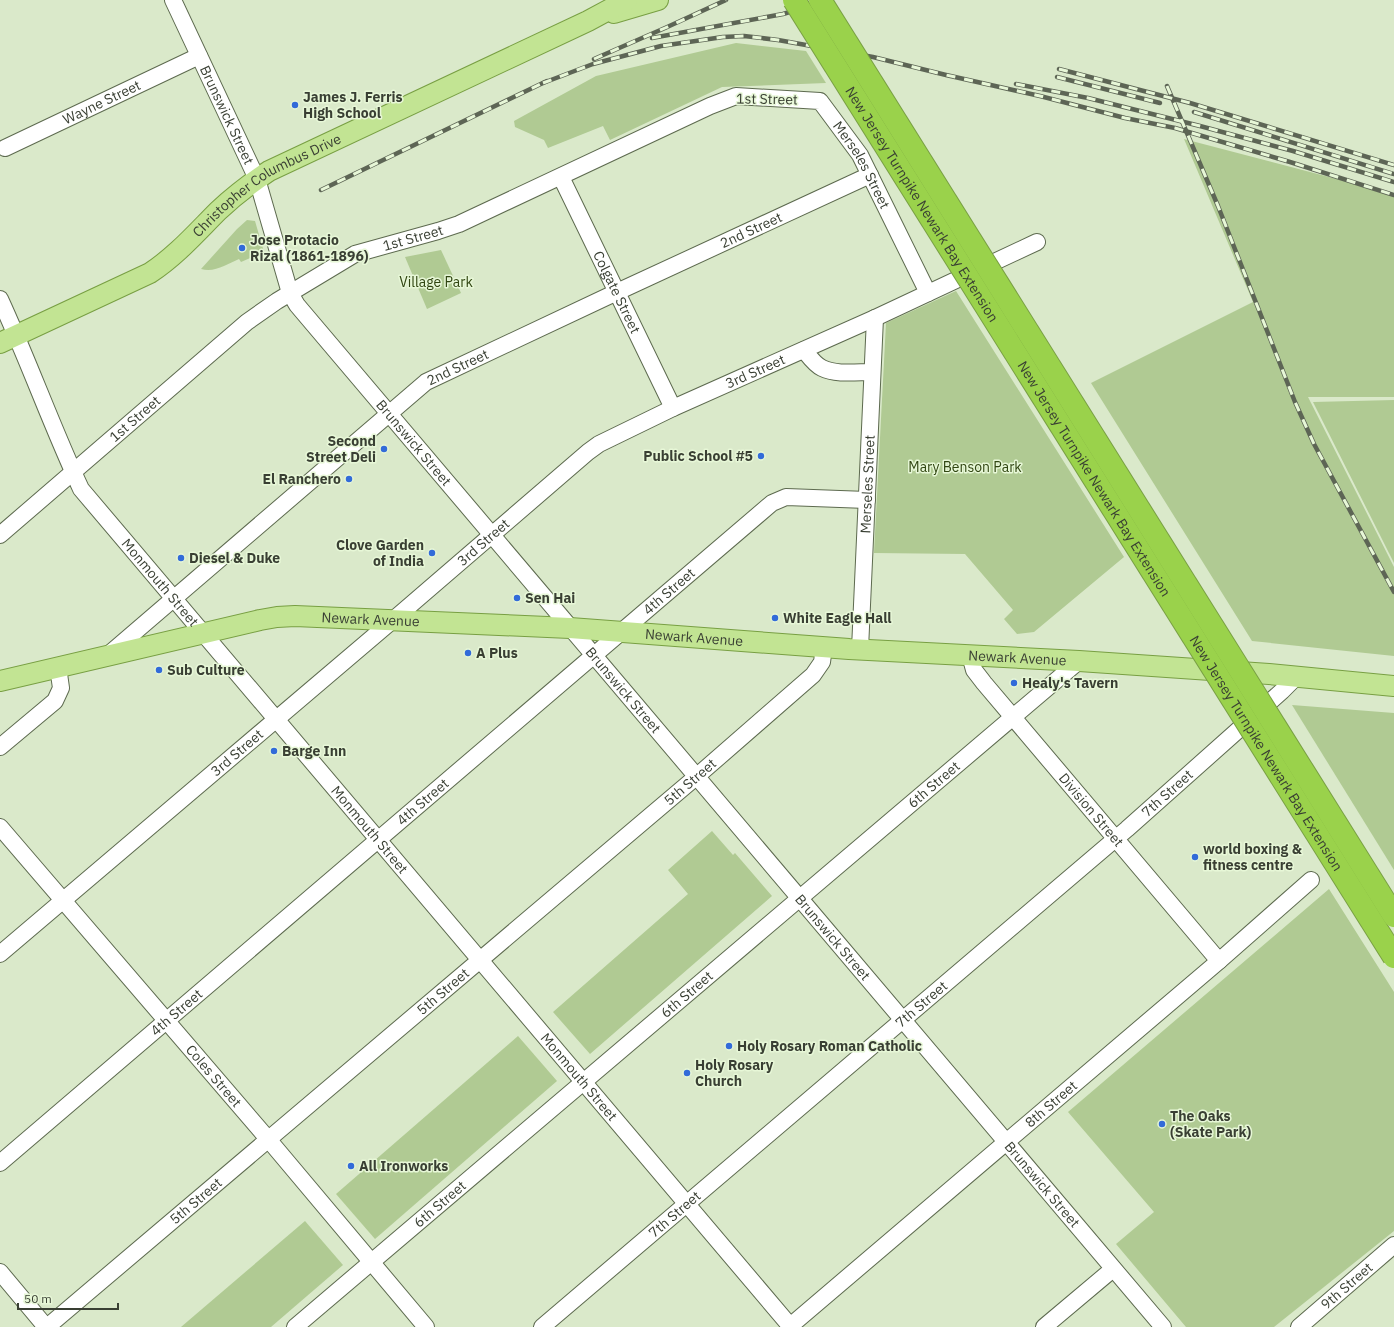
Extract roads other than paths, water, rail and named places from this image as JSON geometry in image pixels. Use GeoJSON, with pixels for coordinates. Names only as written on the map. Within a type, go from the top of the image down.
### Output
{"type":"FeatureCollection","features":[{"type":"Feature","properties":{"kind":"highway","name":"New Jersey Turnpike Newark Bay Extension"},"geometry":{"type":"LineString","coordinates":[[794,0],[1394,957]]}},
{"type":"Feature","properties":{"kind":"highway","name":"New Jersey Turnpike Newark Bay Extension"},"geometry":{"type":"LineString","coordinates":[[820,0],[1394,916]]}},
{"type":"Feature","properties":{"kind":"main road","name":"Christopher Columbus Drive"},"geometry":{"type":"LineString","coordinates":[[8,339],[134,281],[160,267],[189,242],[230,200],[257,179],[287,162],[588,21],[622,6],[641,0]]}},
{"type":"Feature","properties":{"kind":"main road","name":"Christopher Columbus Drive"},"geometry":{"type":"LineString","coordinates":[[622,6],[658,0]]}},
{"type":"Feature","properties":{"kind":"main road","name":"Newark Avenue"},"geometry":{"type":"LineString","coordinates":[[0,681],[277,617],[295,616],[570,628],[824,647],[1079,661],[1296,677],[1394,686]]}},
{"type":"Feature","properties":{"kind":"street","name":"Brunswick Street"},"geometry":{"type":"LineString","coordinates":[[173,0],[257,179],[290,293],[297,305],[1162,1327]]}},
{"type":"Feature","properties":{"kind":"street","name":"Wayne Street"},"geometry":{"type":"LineString","coordinates":[[5,148],[199,56]]}},
{"type":"Feature","properties":{"kind":"street","name":"1st Street"},"geometry":{"type":"LineString","coordinates":[[0,535],[248,322],[269,306],[355,254],[449,228],[561,177],[710,106],[736,96],[820,101],[823,104]]}},
{"type":"Feature","properties":{"kind":"street","name":"Merseles Street"},"geometry":{"type":"LineString","coordinates":[[823,104],[860,155],[928,293]]}},
{"type":"Feature","properties":{"kind":"street","name":"2nd Street"},"geometry":{"type":"LineString","coordinates":[[108,655],[426,382],[870,175]]}},
{"type":"Feature","properties":{"kind":"street","name":"Colgate Street"},"geometry":{"type":"LineString","coordinates":[[561,177],[673,408]]}},
{"type":"Feature","properties":{"kind":"street","name":"3rd Street"},"geometry":{"type":"LineString","coordinates":[[0,954],[594,448],[673,408],[875,318],[1037,242]]}},
{"type":"Feature","properties":{"kind":"street","name":"Monmouth Street"},"geometry":{"type":"LineString","coordinates":[[0,299],[8,339],[82,490],[790,1327]]}},
{"type":"Feature","properties":{"kind":"street","name":"Merseles Street"},"geometry":{"type":"LineString","coordinates":[[860,649],[875,318]]}},
{"type":"Feature","properties":{"kind":"street"},"geometry":{"type":"LineString","coordinates":[[804,350],[813,362],[822,368],[834,371],[872,372]]}},
{"type":"Feature","properties":{"kind":"street","name":"4th Street"},"geometry":{"type":"LineString","coordinates":[[0,1163],[772,503],[786,497],[867,500]]}},
{"type":"Feature","properties":{"kind":"street","name":"5th Street"},"geometry":{"type":"LineString","coordinates":[[47,1327],[813,676],[822,662],[824,647]]}},
{"type":"Feature","properties":{"kind":"street","name":"Division Street"},"geometry":{"type":"LineString","coordinates":[[970,655],[974,670],[1012,718],[1219,961]]}},
{"type":"Feature","properties":{"kind":"street","name":"6th Street"},"geometry":{"type":"LineString","coordinates":[[295,1327],[1079,661]]}},
{"type":"Feature","properties":{"kind":"street"},"geometry":{"type":"LineString","coordinates":[[0,747],[55,702],[60,688],[58,667]]}},
{"type":"Feature","properties":{"kind":"street","name":"7th Street"},"geometry":{"type":"LineString","coordinates":[[542,1327],[1115,839],[1296,677]]}},
{"type":"Feature","properties":{"kind":"street","name":"Coles Street"},"geometry":{"type":"LineString","coordinates":[[0,827],[167,1020],[426,1327]]}},
{"type":"Feature","properties":{"kind":"street","name":"8th Street"},"geometry":{"type":"LineString","coordinates":[[790,1327],[1219,961],[1311,880]]}},
{"type":"Feature","properties":{"kind":"street","name":"9th Street"},"geometry":{"type":"LineString","coordinates":[[1299,1327],[1394,1245]]}},
{"type":"Feature","properties":{"kind":"street"},"geometry":{"type":"LineString","coordinates":[[1044,1327],[1113,1269]]}},
{"type":"Feature","properties":{"kind":"street"},"geometry":{"type":"LineString","coordinates":[[0,1272],[47,1327]]}},
{"type":"Feature","properties":{"kind":"railway"},"geometry":{"type":"LineString","coordinates":[[594,59],[726,0]]}},
{"type":"Feature","properties":{"kind":"railway"},"geometry":{"type":"LineString","coordinates":[[652,38],[783,14],[830,0]]}},
{"type":"Feature","properties":{"kind":"railway"},"geometry":{"type":"LineString","coordinates":[[543,83],[593,64],[661,46],[723,37],[744,36],[778,40],[873,57],[1040,96],[1125,118],[1175,128],[1394,195]]}},
{"type":"Feature","properties":{"kind":"railway"},"geometry":{"type":"LineString","coordinates":[[1059,69],[1190,103],[1394,165]]}},
{"type":"Feature","properties":{"kind":"railway"},"geometry":{"type":"LineString","coordinates":[[1057,77],[1160,103]]}},
{"type":"Feature","properties":{"kind":"railway"},"geometry":{"type":"LineString","coordinates":[[321,190],[547,81]]}},
{"type":"Feature","properties":{"kind":"railway"},"geometry":{"type":"LineString","coordinates":[[1016,84],[1088,98],[1200,126],[1293,151],[1394,182]]}},
{"type":"Feature","properties":{"kind":"railway"},"geometry":{"type":"LineString","coordinates":[[1167,86],[1218,206],[1295,402],[1314,444],[1394,592]]}},
{"type":"Feature","properties":{"kind":"railway"},"geometry":{"type":"LineString","coordinates":[[1194,112],[1394,174]]}},
{"type":"Feature","properties":{"kind":"place","name":"James J. Ferris High School"},"geometry":{"type":"Point","coordinates":[295,105]}},
{"type":"Feature","properties":{"kind":"place","name":"Jose Protacio Rizal (1861-1896)"},"geometry":{"type":"Point","coordinates":[242,248]}},
{"type":"Feature","properties":{"kind":"place","name":"Second Street Deli"},"geometry":{"type":"Point","coordinates":[384,449]}},
{"type":"Feature","properties":{"kind":"place","name":"Public School #5"},"geometry":{"type":"Point","coordinates":[761,456]}},
{"type":"Feature","properties":{"kind":"place","name":"El Ranchero"},"geometry":{"type":"Point","coordinates":[349,479]}},
{"type":"Feature","properties":{"kind":"place","name":"Clove Garden of India"},"geometry":{"type":"Point","coordinates":[432,553]}},
{"type":"Feature","properties":{"kind":"place","name":"Diesel & Duke"},"geometry":{"type":"Point","coordinates":[181,558]}},
{"type":"Feature","properties":{"kind":"place","name":"Sen Hai"},"geometry":{"type":"Point","coordinates":[517,598]}},
{"type":"Feature","properties":{"kind":"place","name":"White Eagle Hall"},"geometry":{"type":"Point","coordinates":[775,618]}},
{"type":"Feature","properties":{"kind":"place","name":"A Plus"},"geometry":{"type":"Point","coordinates":[468,653]}},
{"type":"Feature","properties":{"kind":"place","name":"Sub Culture"},"geometry":{"type":"Point","coordinates":[159,670]}},
{"type":"Feature","properties":{"kind":"place","name":"Healy's Tavern"},"geometry":{"type":"Point","coordinates":[1014,683]}},
{"type":"Feature","properties":{"kind":"place","name":"Barge Inn"},"geometry":{"type":"Point","coordinates":[274,751]}},
{"type":"Feature","properties":{"kind":"place","name":"world boxing & fitness centre"},"geometry":{"type":"Point","coordinates":[1195,857]}},
{"type":"Feature","properties":{"kind":"place","name":"Holy Rosary Roman Catholic"},"geometry":{"type":"Point","coordinates":[729,1046]}},
{"type":"Feature","properties":{"kind":"place","name":"Holy Rosary Church"},"geometry":{"type":"Point","coordinates":[687,1073]}},
{"type":"Feature","properties":{"kind":"place","name":"The Oaks (Skate Park)"},"geometry":{"type":"Point","coordinates":[1162,1124]}},
{"type":"Feature","properties":{"kind":"place","name":"All Ironworks"},"geometry":{"type":"Point","coordinates":[351,1166]}},
{"type":"Feature","properties":{"kind":"park label","name":"Village Park"},"geometry":{"type":"Point","coordinates":[436,282]}},
{"type":"Feature","properties":{"kind":"park label","name":"Mary Benson Park"},"geometry":{"type":"Point","coordinates":[965,467]}}]}
